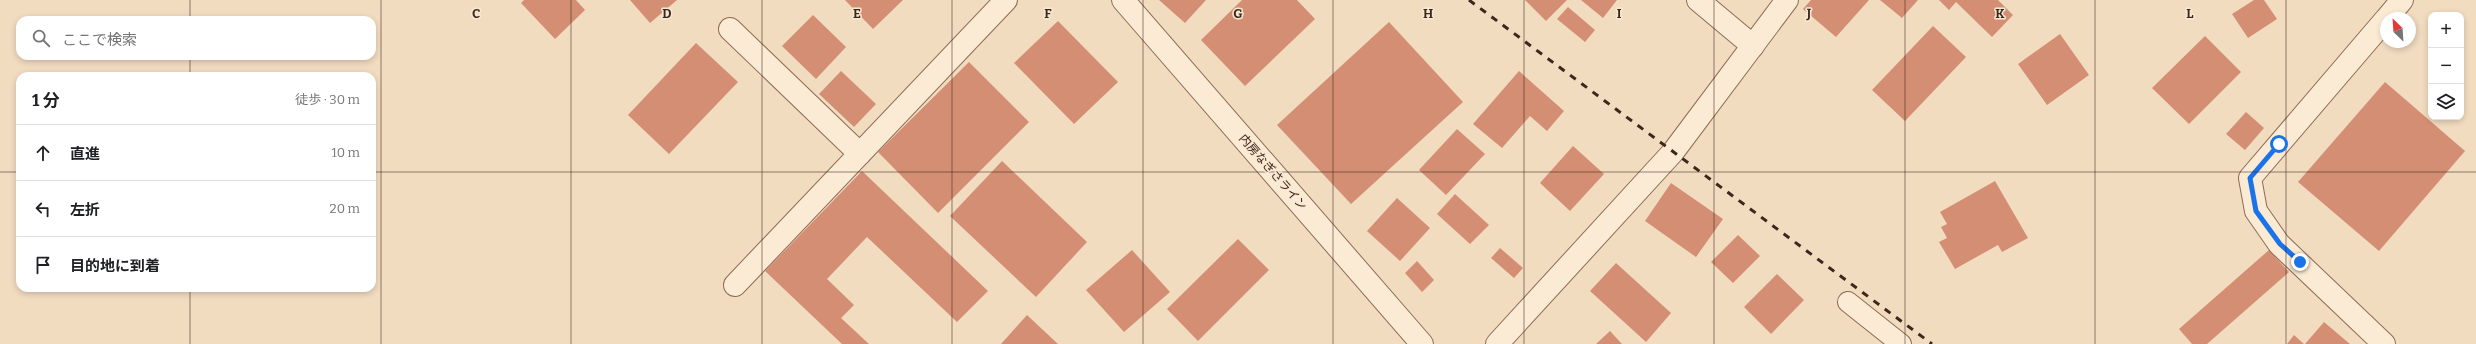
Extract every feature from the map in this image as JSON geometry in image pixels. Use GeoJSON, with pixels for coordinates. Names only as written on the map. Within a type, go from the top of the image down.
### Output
{"type":"FeatureCollection","features":[{"type":"Feature","properties":{"kind":"street"},"geometry":{"type":"LineString","coordinates":[[735,285],[1006,0]]}},
{"type":"Feature","properties":{"kind":"street","name":"内房なぎさライン"},"geometry":{"type":"LineString","coordinates":[[1123,0],[1422,344]]}},
{"type":"Feature","properties":{"kind":"street"},"geometry":{"type":"LineString","coordinates":[[1698,0],[1753,46]]}},
{"type":"Feature","properties":{"kind":"street"},"geometry":{"type":"LineString","coordinates":[[1497,344],[1673,152],[1787,0]]}},
{"type":"Feature","properties":{"kind":"street"},"geometry":{"type":"LineString","coordinates":[[2391,12],[2402,0]]}},
{"type":"Feature","properties":{"kind":"street"},"geometry":{"type":"LineString","coordinates":[[2380,25],[2250,178],[2256,211],[2280,244],[2384,344]]}},
{"type":"Feature","properties":{"kind":"street"},"geometry":{"type":"LineString","coordinates":[[730,29],[860,154]]}},
{"type":"Feature","properties":{"kind":"lane"},"geometry":{"type":"LineString","coordinates":[[1848,302],[1901,344]]}},
{"type":"Feature","properties":{"kind":"building"},"geometry":{"type":"Polygon","coordinates":[[[524,0],[576,0],[585,10],[555,39],[521,3],[524,0]]]}},
{"type":"Feature","properties":{"kind":"building"},"geometry":{"type":"Polygon","coordinates":[[[630,0],[677,0],[650,23],[630,0]]]}},
{"type":"Feature","properties":{"kind":"building"},"geometry":{"type":"Polygon","coordinates":[[[845,0],[903,0],[873,29],[845,0]]]}},
{"type":"Feature","properties":{"kind":"building"},"geometry":{"type":"Polygon","coordinates":[[[1159,0],[1206,0],[1185,23],[1159,0]]]}},
{"type":"Feature","properties":{"kind":"building"},"geometry":{"type":"Polygon","coordinates":[[[1242,0],[1297,0],[1315,19],[1245,86],[1201,40],[1242,0]]]}},
{"type":"Feature","properties":{"kind":"building"},"geometry":{"type":"Polygon","coordinates":[[[1525,0],[1567,0],[1546,21],[1525,0]]]}},
{"type":"Feature","properties":{"kind":"building"},"geometry":{"type":"Polygon","coordinates":[[[1581,0],[1617,0],[1603,18],[1581,0]]]}},
{"type":"Feature","properties":{"kind":"building"},"geometry":{"type":"Polygon","coordinates":[[[1811,0],[1869,0],[1836,37],[1803,9],[1811,0]]]}},
{"type":"Feature","properties":{"kind":"building"},"geometry":{"type":"Polygon","coordinates":[[[1880,0],[1918,0],[1902,18],[1880,0]]]}},
{"type":"Feature","properties":{"kind":"building"},"geometry":{"type":"Polygon","coordinates":[[[1939,0],[1998,0],[2013,15],[1992,37],[1956,2],[1949,10],[1939,0]]]}},
{"type":"Feature","properties":{"kind":"building"},"geometry":{"type":"Polygon","coordinates":[[[2254,0],[2264,0],[2277,19],[2248,38],[2232,14],[2254,0]]]}},
{"type":"Feature","properties":{"kind":"building"},"geometry":{"type":"Polygon","coordinates":[[[1568,7],[1595,30],[1585,42],[1557,19],[1568,7]]]}},
{"type":"Feature","properties":{"kind":"building"},"geometry":{"type":"Polygon","coordinates":[[[813,15],[846,47],[816,79],[782,46],[813,15]]]}},
{"type":"Feature","properties":{"kind":"building"},"geometry":{"type":"Polygon","coordinates":[[[1058,21],[1118,82],[1074,124],[1014,63],[1058,21]]]}},
{"type":"Feature","properties":{"kind":"building"},"geometry":{"type":"Polygon","coordinates":[[[1389,22],[1463,102],[1351,204],[1277,125],[1389,22]]]}},
{"type":"Feature","properties":{"kind":"building"},"geometry":{"type":"Polygon","coordinates":[[[1933,26],[1966,57],[1905,121],[1872,90],[1933,26]]]}},
{"type":"Feature","properties":{"kind":"building"},"geometry":{"type":"Polygon","coordinates":[[[2060,34],[2089,75],[2047,105],[2018,64],[2060,34]]]}},
{"type":"Feature","properties":{"kind":"building"},"geometry":{"type":"Polygon","coordinates":[[[2205,36],[2241,72],[2189,124],[2152,88],[2205,36]]]}},
{"type":"Feature","properties":{"kind":"building"},"geometry":{"type":"Polygon","coordinates":[[[696,43],[738,82],[669,154],[628,115],[696,43]]]}},
{"type":"Feature","properties":{"kind":"building"},"geometry":{"type":"Polygon","coordinates":[[[969,62],[1029,122],[938,213],[878,152],[969,62]]]}},
{"type":"Feature","properties":{"kind":"building"},"geometry":{"type":"Polygon","coordinates":[[[841,71],[876,104],[854,127],[819,94],[841,71]]]}},
{"type":"Feature","properties":{"kind":"building"},"geometry":{"type":"Polygon","coordinates":[[[1519,71],[1564,111],[1547,131],[1530,116],[1502,148],[1473,124],[1519,71]]]}},
{"type":"Feature","properties":{"kind":"building"},"geometry":{"type":"Polygon","coordinates":[[[2385,82],[2465,151],[2379,251],[2298,182],[2385,82]]]}},
{"type":"Feature","properties":{"kind":"building"},"geometry":{"type":"Polygon","coordinates":[[[2246,112],[2264,128],[2245,150],[2226,134],[2246,112]]]}},
{"type":"Feature","properties":{"kind":"building"},"geometry":{"type":"Polygon","coordinates":[[[1457,129],[1485,154],[1446,195],[1419,170],[1457,129]]]}},
{"type":"Feature","properties":{"kind":"building"},"geometry":{"type":"Polygon","coordinates":[[[1573,146],[1604,174],[1570,211],[1540,183],[1573,146]]]}},
{"type":"Feature","properties":{"kind":"building"},"geometry":{"type":"Polygon","coordinates":[[[1002,161],[1087,242],[1036,297],[950,216],[1002,161]]]}},
{"type":"Feature","properties":{"kind":"building"},"geometry":{"type":"Polygon","coordinates":[[[862,171],[988,291],[957,322],[867,237],[827,279],[854,305],[841,318],[869,344],[842,344],[765,271],[862,171]]]}},
{"type":"Feature","properties":{"kind":"building"},"geometry":{"type":"Polygon","coordinates":[[[1995,181],[2028,238],[2002,252],[1998,245],[1955,269],[1939,242],[1947,238],[1941,227],[1947,224],[1940,212],[1995,181]]]}},
{"type":"Feature","properties":{"kind":"building"},"geometry":{"type":"Polygon","coordinates":[[[1671,183],[1723,219],[1696,257],[1645,221],[1671,183]]]}},
{"type":"Feature","properties":{"kind":"building"},"geometry":{"type":"Polygon","coordinates":[[[1455,194],[1489,225],[1470,244],[1437,214],[1455,194]]]}},
{"type":"Feature","properties":{"kind":"building"},"geometry":{"type":"Polygon","coordinates":[[[1397,198],[1430,228],[1400,261],[1367,231],[1397,198]]]}},
{"type":"Feature","properties":{"kind":"building"},"geometry":{"type":"Polygon","coordinates":[[[1738,235],[1760,256],[1733,283],[1711,262],[1738,235]]]}},
{"type":"Feature","properties":{"kind":"building"},"geometry":{"type":"Polygon","coordinates":[[[1238,239],[1269,270],[1198,341],[1167,309],[1238,239]]]}},
{"type":"Feature","properties":{"kind":"building"},"geometry":{"type":"Polygon","coordinates":[[[1500,248],[1523,268],[1514,278],[1491,258],[1500,248]]]}},
{"type":"Feature","properties":{"kind":"building"},"geometry":{"type":"Polygon","coordinates":[[[1132,250],[1170,292],[1124,332],[1086,290],[1132,250]]]}},
{"type":"Feature","properties":{"kind":"building"},"geometry":{"type":"Polygon","coordinates":[[[2269,250],[2289,272],[2207,344],[2192,344],[2179,329],[2269,250]]]}},
{"type":"Feature","properties":{"kind":"building"},"geometry":{"type":"Polygon","coordinates":[[[1417,261],[1434,280],[1422,292],[1405,273],[1417,261]]]}},
{"type":"Feature","properties":{"kind":"building"},"geometry":{"type":"Polygon","coordinates":[[[1616,263],[1671,313],[1646,342],[1590,291],[1616,263]]]}},
{"type":"Feature","properties":{"kind":"building"},"geometry":{"type":"Polygon","coordinates":[[[1777,274],[1804,300],[1771,334],[1744,307],[1777,274]]]}},
{"type":"Feature","properties":{"kind":"building"},"geometry":{"type":"Polygon","coordinates":[[[1027,315],[1058,344],[1001,344],[1027,315]]]}},
{"type":"Feature","properties":{"kind":"building"},"geometry":{"type":"Polygon","coordinates":[[[2324,322],[2350,344],[2305,344],[2324,322]]]}},
{"type":"Feature","properties":{"kind":"building"},"geometry":{"type":"Polygon","coordinates":[[[1610,331],[1622,344],[1596,344],[1610,331]]]}},
{"type":"Feature","properties":{"kind":"building"},"geometry":{"type":"Polygon","coordinates":[[[2294,335],[2304,344],[2287,344],[2294,335]]]}},
{"type":"Feature","properties":{"kind":"railway"},"geometry":{"type":"LineString","coordinates":[[1469,0],[1932,344]]}},
{"type":"Feature","properties":{"kind":"route"},"geometry":{"type":"LineString","coordinates":[[2279,144],[2250,178],[2256,211],[2280,244],[2300,262]]}}]}
